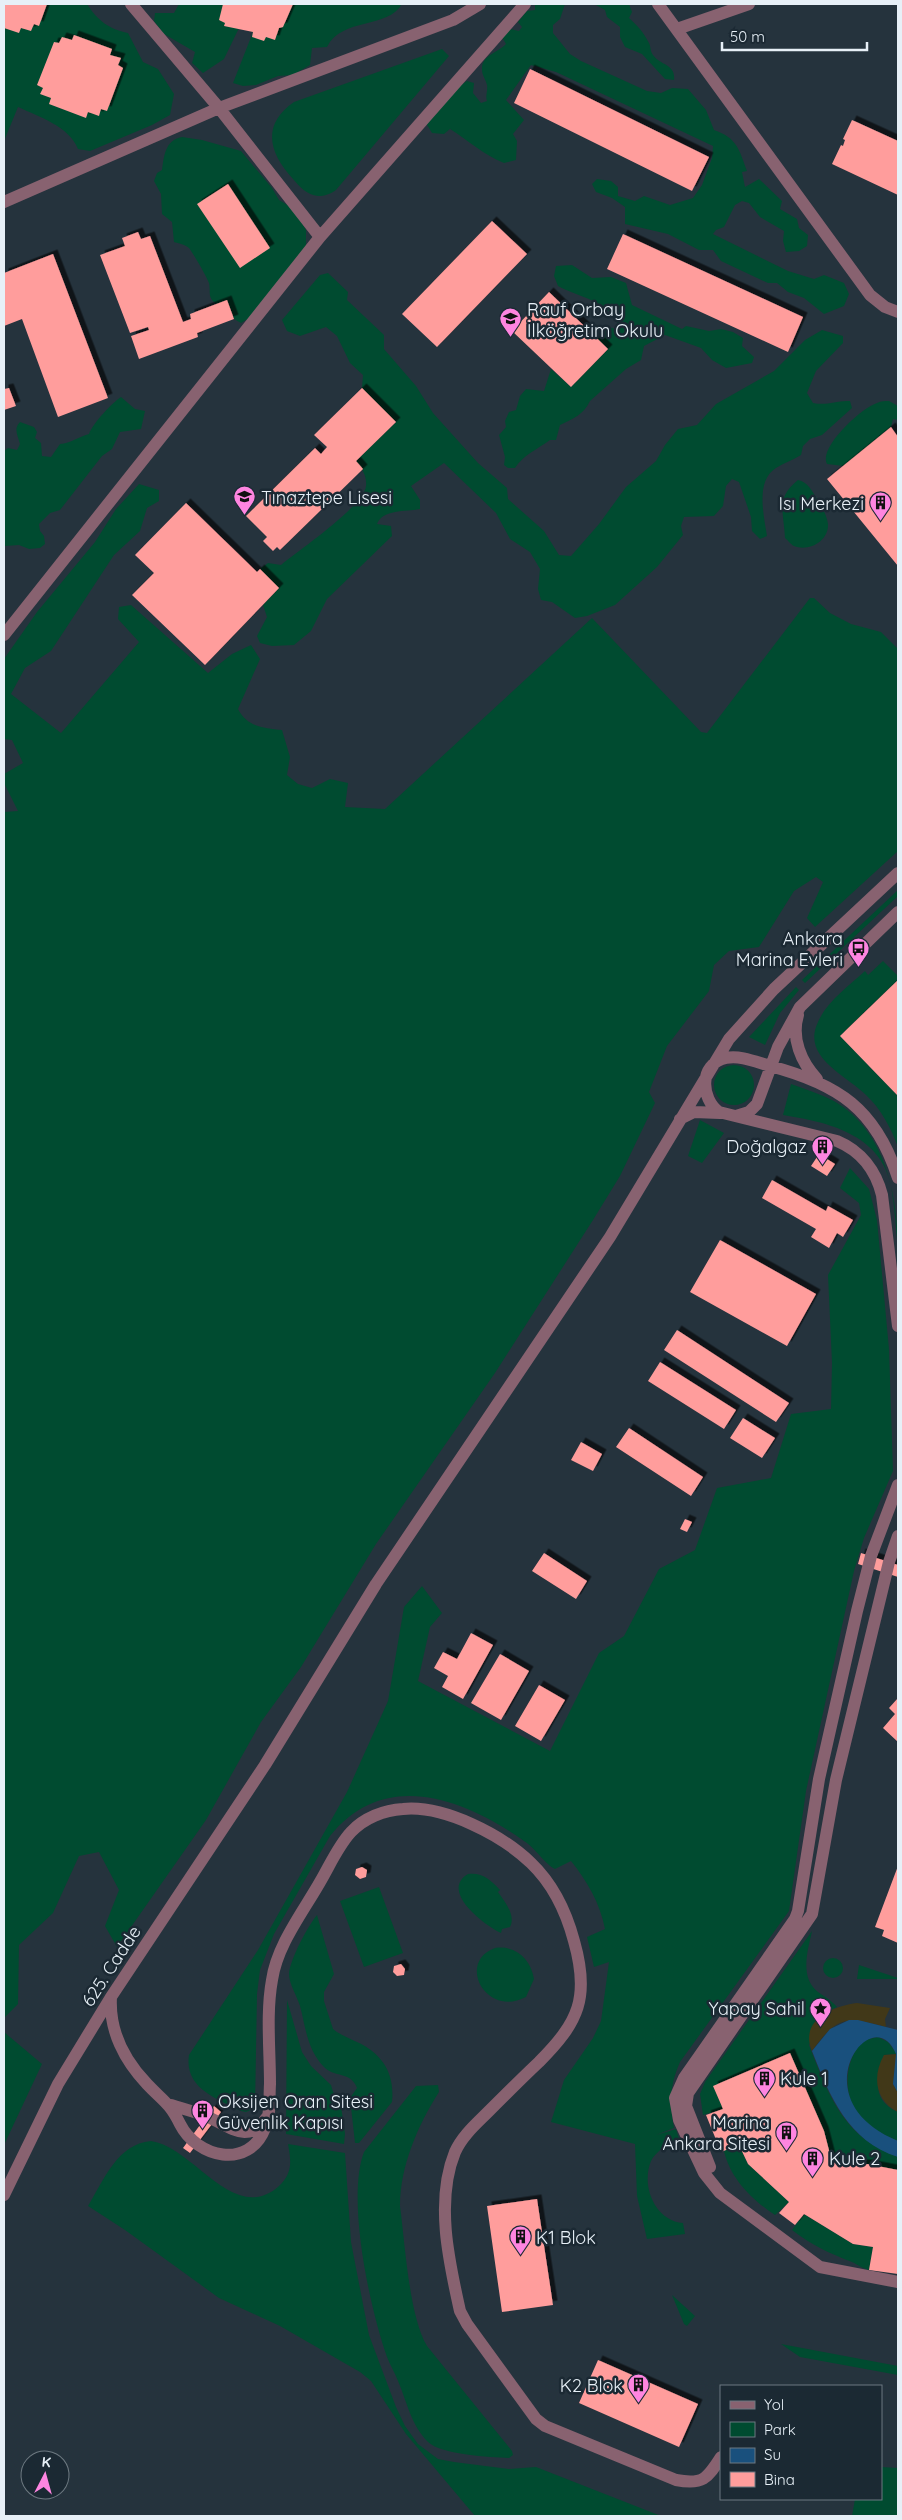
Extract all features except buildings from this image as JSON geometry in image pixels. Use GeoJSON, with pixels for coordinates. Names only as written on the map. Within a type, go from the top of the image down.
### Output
{"type":"FeatureCollection","features":[{"type":"Feature","properties":{"kind":"street"},"geometry":{"type":"LineString","coordinates":[[131,4],[218,108],[320,238]]}},
{"type":"Feature","properties":{"kind":"street"},"geometry":{"type":"LineString","coordinates":[[4,202],[218,108],[453,20],[480,4]]}},
{"type":"Feature","properties":{"kind":"street"},"geometry":{"type":"LineString","coordinates":[[4,635],[320,238],[525,4]]}},
{"type":"Feature","properties":{"kind":"street"},"geometry":{"type":"LineString","coordinates":[[658,4],[870,294],[885,307],[898,312]]}},
{"type":"Feature","properties":{"kind":"street"},"geometry":{"type":"LineString","coordinates":[[676,28],[749,4]]}},
{"type":"Feature","properties":{"kind":"street","name":"625. Cadde"},"geometry":{"type":"LineString","coordinates":[[4,2195],[58,2084],[111,1997],[266,1765],[376,1584],[610,1237],[729,1039],[754,1009],[898,873]]}},
{"type":"Feature","properties":{"kind":"street"},"geometry":{"type":"LineString","coordinates":[[678,1121],[694,1112],[744,1115],[757,1104],[766,1086],[771,1066],[784,1034],[800,1007],[898,912]]}},
{"type":"Feature","properties":{"kind":"street"},"geometry":{"type":"LineString","coordinates":[[800,1007],[796,1026],[798,1048],[805,1064],[818,1081]]}},
{"type":"Feature","properties":{"kind":"street"},"geometry":{"type":"LineString","coordinates":[[898,1178],[888,1149],[870,1121],[846,1098],[818,1081],[744,1059],[727,1058],[715,1063],[707,1074],[705,1083],[707,1097],[711,1106],[727,1115],[837,1142],[850,1148],[867,1163],[878,1180],[882,1195],[898,1326]]}},
{"type":"Feature","properties":{"kind":"street"},"geometry":{"type":"LineString","coordinates":[[898,1486],[871,1556],[857,1612],[819,1779],[795,1920],[684,2078],[675,2098],[679,2120],[704,2173],[720,2193],[820,2267],[898,2282]]}},
{"type":"Feature","properties":{"kind":"street"},"geometry":{"type":"LineString","coordinates":[[720,2193],[690,2119],[686,2106],[688,2093],[812,1914],[836,1780],[898,1536]]}},
{"type":"Feature","properties":{"kind":"street"},"geometry":{"type":"LineString","coordinates":[[111,1997],[112,2022],[126,2057],[151,2088],[170,2105],[187,2135],[194,2143],[215,2153],[242,2154],[254,2146],[261,2138],[269,2113],[270,1993],[275,1966],[294,1927],[351,1831],[374,1816],[388,1811],[416,1808],[447,1814],[511,1846],[538,1870],[552,1886],[562,1904],[580,1962],[582,1989],[576,2015],[564,2036],[470,2130],[455,2153],[446,2186],[446,2222],[460,2311],[467,2324],[536,2419],[545,2426],[667,2477],[687,2482],[697,2483],[705,2479],[720,2458]]}},
{"type":"Feature","properties":{"kind":"street"},"geometry":{"type":"LineString","coordinates":[[170,2105],[202,2115],[230,2129],[246,2132],[257,2129],[269,2113]]}},
{"type":"Feature","properties":{"kind":"green space"},"geometry":{"type":"Polygon","coordinates":[[[4,4],[87,4],[95,15],[105,23],[115,29],[128,33],[143,62],[158,69],[174,94],[170,115],[152,125],[90,151],[78,149],[74,141],[61,128],[18,107],[4,141],[4,4]]]}},
{"type":"Feature","properties":{"kind":"green space"},"geometry":{"type":"Polygon","coordinates":[[[179,4],[402,4],[395,12],[386,17],[343,31],[327,47],[312,48],[310,65],[293,75],[278,76],[256,85],[243,86],[233,83],[253,32],[239,28],[224,59],[203,73],[192,63],[195,52],[164,34],[154,21],[155,13],[174,13],[179,4]]]}},
{"type":"Feature","properties":{"kind":"green space"},"geometry":{"type":"Polygon","coordinates":[[[535,4],[565,4],[560,19],[553,25],[553,33],[570,54],[581,61],[647,91],[661,93],[672,88],[688,89],[706,110],[714,130],[728,137],[736,145],[747,171],[742,172],[745,187],[759,179],[782,201],[780,209],[797,219],[799,228],[808,235],[807,246],[799,251],[786,252],[783,241],[784,231],[760,217],[749,203],[742,201],[735,205],[724,227],[716,230],[713,234],[788,271],[814,279],[824,275],[844,283],[849,294],[844,306],[824,314],[804,298],[788,292],[777,283],[768,283],[721,261],[713,250],[699,250],[668,234],[625,224],[625,207],[612,198],[596,192],[592,184],[597,179],[611,181],[618,187],[618,196],[635,201],[644,196],[670,205],[693,198],[702,185],[712,158],[713,146],[556,72],[531,65],[506,100],[524,120],[513,134],[517,141],[516,160],[504,163],[497,160],[450,129],[444,134],[432,133],[426,123],[457,88],[467,81],[474,83],[473,93],[481,103],[487,101],[487,85],[482,65],[487,58],[506,44],[502,37],[510,29],[519,31],[522,27],[518,22],[527,11],[535,10],[535,4]]]}},
{"type":"Feature","properties":{"kind":"green space"},"geometry":{"type":"Polygon","coordinates":[[[594,4],[629,4],[632,12],[629,18],[645,36],[656,59],[673,71],[674,80],[665,79],[642,54],[625,47],[620,37],[620,27],[607,17],[605,10],[594,4]]]}},
{"type":"Feature","properties":{"kind":"green space"},"geometry":{"type":"Polygon","coordinates":[[[442,49],[449,56],[336,190],[330,194],[318,196],[310,194],[301,188],[278,159],[274,149],[273,130],[283,111],[294,102],[442,49]]]}},
{"type":"Feature","properties":{"kind":"green space"},"geometry":{"type":"Polygon","coordinates":[[[182,137],[202,140],[241,151],[272,188],[279,200],[294,209],[306,230],[306,247],[251,317],[241,323],[234,319],[227,300],[217,304],[212,300],[209,283],[200,265],[189,248],[174,242],[172,222],[162,214],[161,194],[154,181],[157,173],[162,170],[166,149],[172,141],[182,137]]]}},
{"type":"Feature","properties":{"kind":"green space"},"geometry":{"type":"Polygon","coordinates":[[[572,265],[592,278],[611,277],[626,283],[632,305],[682,329],[686,326],[709,331],[721,329],[733,332],[743,338],[742,346],[754,357],[752,363],[726,368],[712,360],[701,348],[665,335],[644,346],[641,360],[626,369],[590,401],[581,413],[560,425],[556,440],[550,440],[531,452],[515,468],[508,468],[504,465],[505,457],[499,435],[506,427],[505,421],[509,412],[516,410],[520,396],[526,389],[544,391],[551,369],[571,387],[608,349],[588,330],[599,325],[616,329],[618,324],[614,316],[601,305],[558,286],[554,276],[556,266],[572,265]]]}},
{"type":"Feature","properties":{"kind":"green space"},"geometry":{"type":"Polygon","coordinates":[[[328,273],[348,292],[347,300],[384,335],[384,349],[416,386],[433,413],[478,463],[507,488],[508,499],[544,531],[559,555],[571,556],[599,524],[626,487],[656,461],[665,445],[678,429],[697,425],[716,404],[774,371],[805,340],[822,330],[843,336],[843,343],[816,371],[807,393],[813,403],[823,404],[850,401],[852,408],[822,435],[810,439],[803,446],[801,455],[776,468],[769,474],[763,490],[763,509],[767,536],[760,539],[752,531],[751,517],[739,482],[732,479],[726,486],[723,506],[714,516],[684,517],[681,526],[683,535],[657,567],[615,605],[587,616],[575,618],[552,602],[541,600],[538,589],[540,569],[530,552],[510,539],[496,513],[444,463],[411,486],[420,500],[420,509],[389,513],[380,519],[377,524],[391,526],[392,536],[327,599],[311,631],[294,645],[272,646],[260,643],[257,636],[267,617],[263,605],[279,588],[260,569],[268,563],[281,565],[343,516],[354,505],[363,495],[366,486],[364,472],[356,461],[396,422],[362,388],[363,375],[350,363],[337,336],[326,327],[300,336],[287,331],[282,320],[320,275],[328,273]]]}},
{"type":"Feature","properties":{"kind":"green space"},"geometry":{"type":"Polygon","coordinates":[[[121,397],[135,409],[145,411],[141,429],[120,432],[112,449],[102,456],[60,510],[50,513],[39,524],[45,544],[40,548],[29,549],[19,545],[5,546],[4,550],[4,451],[8,448],[17,450],[20,444],[17,427],[20,422],[34,427],[37,432],[35,438],[41,443],[42,456],[51,457],[60,444],[89,434],[94,424],[121,397]]]}},
{"type":"Feature","properties":{"kind":"green space"},"geometry":{"type":"Polygon","coordinates":[[[889,401],[898,406],[898,420],[893,419],[891,427],[844,466],[827,464],[826,457],[829,448],[843,429],[870,406],[889,401]]]}},
{"type":"Feature","properties":{"kind":"green space"},"geometry":{"type":"Polygon","coordinates":[[[798,480],[807,485],[811,490],[824,511],[828,524],[822,540],[817,544],[806,547],[794,546],[785,538],[782,506],[786,493],[798,480]]]}},
{"type":"Feature","properties":{"kind":"green space"},"geometry":{"type":"Polygon","coordinates":[[[139,484],[159,490],[159,501],[147,508],[140,531],[114,555],[51,651],[25,668],[11,694],[61,733],[139,642],[118,619],[119,607],[131,605],[208,673],[232,654],[251,645],[260,659],[238,709],[246,720],[257,726],[282,730],[290,757],[287,775],[298,784],[312,788],[330,779],[348,783],[345,807],[385,809],[592,618],[701,732],[707,733],[810,598],[814,598],[830,613],[851,624],[881,632],[898,649],[898,851],[815,927],[807,918],[823,882],[816,877],[794,891],[759,947],[729,951],[714,965],[709,991],[667,1046],[649,1092],[655,1103],[620,1176],[495,1373],[376,1544],[301,1667],[261,1722],[206,1820],[117,1947],[105,1926],[119,1890],[99,1852],[79,1856],[53,1913],[19,1945],[18,2004],[4,2018],[4,812],[18,811],[4,783],[4,774],[23,763],[12,740],[4,739],[4,659],[37,612],[95,542],[116,509],[139,484]]]}},
{"type":"Feature","properties":{"kind":"green space"},"geometry":{"type":"Polygon","coordinates":[[[898,890],[898,896],[805,983],[802,980],[898,890]]]}},
{"type":"Feature","properties":{"kind":"green space"},"geometry":{"type":"Polygon","coordinates":[[[883,961],[898,976],[898,980],[840,1036],[898,1096],[898,1147],[885,1119],[871,1100],[820,1055],[814,1034],[818,1022],[827,1007],[865,971],[868,975],[883,961]]]}},
{"type":"Feature","properties":{"kind":"green space"},"geometry":{"type":"Polygon","coordinates":[[[796,987],[799,990],[780,1013],[765,1045],[749,1037],[796,987]]]}},
{"type":"Feature","properties":{"kind":"green space"},"geometry":{"type":"Polygon","coordinates":[[[738,1065],[745,1068],[751,1074],[754,1085],[753,1093],[745,1102],[738,1105],[730,1105],[723,1102],[715,1093],[714,1081],[717,1074],[726,1066],[738,1065]]]}},
{"type":"Feature","properties":{"kind":"green space"},"geometry":{"type":"Polygon","coordinates":[[[791,1084],[834,1101],[852,1114],[866,1129],[877,1147],[887,1174],[876,1154],[864,1143],[834,1127],[783,1115],[791,1084]]]}},
{"type":"Feature","properties":{"kind":"green space"},"geometry":{"type":"Polygon","coordinates":[[[700,1120],[724,1133],[702,1163],[688,1156],[700,1120]]]}},
{"type":"Feature","properties":{"kind":"green space"},"geometry":{"type":"Polygon","coordinates":[[[850,1168],[869,1189],[877,1220],[889,1349],[893,1471],[864,1538],[854,1571],[806,1791],[789,1911],[680,2062],[671,2094],[674,2128],[656,2135],[676,2129],[679,2139],[663,2148],[651,2161],[648,2170],[649,2190],[652,2200],[664,2215],[683,2223],[685,2234],[647,2239],[637,2196],[635,2144],[551,2122],[564,2080],[593,2038],[601,2021],[609,1962],[594,1967],[587,1937],[605,1929],[600,1910],[592,1893],[571,1861],[555,1869],[528,1844],[501,1826],[476,1813],[450,1803],[425,1797],[399,1796],[375,1802],[351,1815],[330,1836],[274,1934],[260,1970],[257,1994],[255,2108],[246,2112],[241,2111],[212,2096],[197,2084],[192,2076],[189,2066],[189,2055],[258,1950],[347,1792],[388,1701],[404,1607],[422,1586],[442,1613],[430,1627],[418,1681],[550,1751],[599,1653],[624,1636],[659,1569],[695,1550],[717,1488],[771,1478],[791,1414],[831,1409],[832,1363],[828,1275],[861,1215],[859,1203],[840,1188],[850,1168]]]}},
{"type":"Feature","properties":{"kind":"green space"},"geometry":{"type":"Polygon","coordinates":[[[892,1192],[895,1209],[898,1252],[894,1211],[892,1192]]]}},
{"type":"Feature","properties":{"kind":"green space"},"geometry":{"type":"Polygon","coordinates":[[[468,1874],[478,1874],[486,1878],[500,1890],[498,1892],[511,1913],[510,1927],[502,1929],[501,1933],[476,1916],[468,1907],[461,1898],[459,1889],[460,1881],[468,1874]]]}},
{"type":"Feature","properties":{"kind":"green space"},"geometry":{"type":"Polygon","coordinates":[[[379,1887],[403,1953],[364,1967],[340,1901],[379,1887]]]}},
{"type":"Feature","properties":{"kind":"green space"},"geometry":{"type":"Polygon","coordinates":[[[317,1915],[334,1974],[324,1992],[324,2001],[333,2029],[374,2053],[385,2066],[391,2082],[392,2102],[359,2143],[355,2143],[350,2098],[357,2088],[351,2079],[333,2073],[318,2060],[308,2038],[300,2006],[289,1978],[290,1968],[296,1952],[317,1915]]]}},
{"type":"Feature","properties":{"kind":"green space"},"geometry":{"type":"Polygon","coordinates":[[[812,1931],[806,1963],[808,1979],[818,1992],[837,2007],[825,2012],[809,2045],[831,2098],[840,2113],[864,2138],[879,2149],[898,2157],[898,2170],[867,2164],[841,2164],[831,2158],[824,2131],[790,2053],[714,2086],[723,2109],[703,2115],[700,2094],[705,2082],[812,1931]]]}},
{"type":"Feature","properties":{"kind":"green space"},"geometry":{"type":"Polygon","coordinates":[[[495,1948],[516,1951],[530,1965],[534,1979],[526,1997],[512,2001],[499,2000],[488,1994],[481,1986],[477,1975],[478,1965],[483,1955],[495,1948]]]}},
{"type":"Feature","properties":{"kind":"green space"},"geometry":{"type":"Polygon","coordinates":[[[829,1958],[837,1958],[843,1964],[843,1972],[837,1978],[829,1978],[823,1972],[823,1964],[829,1958]]]}},
{"type":"Feature","properties":{"kind":"green space"},"geometry":{"type":"Polygon","coordinates":[[[859,1965],[898,1978],[898,1979],[857,1979],[859,1965]]]}},
{"type":"Feature","properties":{"kind":"green space"},"geometry":{"type":"Polygon","coordinates":[[[287,2000],[302,2052],[311,2066],[331,2085],[333,2092],[340,2099],[345,2134],[344,2144],[286,2134],[287,2000]]]}},
{"type":"Feature","properties":{"kind":"green space"},"geometry":{"type":"Polygon","coordinates":[[[4,2032],[42,2064],[4,2145],[4,2032]]]}},
{"type":"Feature","properties":{"kind":"green space"},"geometry":{"type":"Polygon","coordinates":[[[878,2037],[888,2042],[897,2054],[884,2055],[878,2088],[883,2101],[898,2112],[898,2141],[876,2131],[864,2122],[852,2103],[849,2092],[849,2070],[857,2049],[864,2040],[878,2037]]]}},
{"type":"Feature","properties":{"kind":"green space"},"geometry":{"type":"Polygon","coordinates":[[[438,2085],[439,2092],[417,2132],[412,2146],[403,2176],[401,2191],[400,2206],[412,2298],[421,2333],[427,2346],[512,2451],[513,2455],[509,2458],[455,2453],[435,2446],[422,2435],[413,2421],[380,2336],[362,2254],[358,2197],[359,2172],[364,2152],[416,2086],[438,2085]]]}},
{"type":"Feature","properties":{"kind":"green space"},"geometry":{"type":"Polygon","coordinates":[[[151,2141],[167,2146],[183,2156],[214,2181],[230,2191],[246,2197],[262,2196],[284,2181],[290,2167],[288,2144],[345,2153],[351,2242],[369,2335],[396,2407],[405,2426],[418,2444],[438,2459],[509,2469],[536,2467],[661,2516],[475,2516],[406,2434],[371,2381],[360,2372],[280,2326],[219,2298],[125,2230],[88,2206],[106,2175],[120,2156],[139,2144],[151,2141]]]}},
{"type":"Feature","properties":{"kind":"green space"},"geometry":{"type":"Polygon","coordinates":[[[739,2145],[748,2164],[789,2202],[775,2215],[743,2188],[731,2170],[724,2151],[739,2145]]]}},
{"type":"Feature","properties":{"kind":"green space"},"geometry":{"type":"Polygon","coordinates":[[[804,2214],[853,2244],[873,2247],[869,2270],[821,2248],[792,2230],[804,2214]]]}},
{"type":"Feature","properties":{"kind":"green space"},"geometry":{"type":"Polygon","coordinates":[[[672,2295],[695,2316],[687,2326],[684,2324],[672,2295]]]}},
{"type":"Feature","properties":{"kind":"green space"},"geometry":{"type":"Polygon","coordinates":[[[781,2344],[898,2366],[898,2375],[800,2357],[781,2344]]]}},
{"type":"Feature","properties":{"kind":"green space"},"geometry":{"type":"Polygon","coordinates":[[[882,2467],[898,2468],[898,2516],[852,2516],[855,2500],[882,2500],[882,2467]]]}},
{"type":"Feature","properties":{"kind":"sand","name":"Yapay Sahil"},"geometry":{"type":"Polygon","coordinates":[[[857,2003],[890,2008],[885,2019],[886,2027],[861,2021],[843,2022],[828,2031],[812,2051],[809,2040],[810,2031],[814,2023],[828,2012],[857,2003]]]}},
{"type":"Feature","properties":{"kind":"sand"},"geometry":{"type":"Polygon","coordinates":[[[897,2054],[893,2084],[898,2093],[898,2112],[890,2107],[880,2095],[877,2079],[880,2063],[884,2055],[897,2054]]]}},
{"type":"Feature","properties":{"kind":"water"},"geometry":{"type":"Polygon","coordinates":[[[849,2020],[858,2020],[898,2030],[898,2093],[893,2084],[896,2054],[885,2040],[872,2038],[860,2046],[850,2061],[847,2080],[852,2102],[868,2123],[898,2141],[898,2157],[881,2150],[854,2129],[834,2101],[812,2051],[830,2029],[849,2020]]]}},
{"type":"Feature","properties":{"kind":"place","name":"Rauf Orbay İlköğretim Okulu"},"geometry":{"type":"Point","coordinates":[511,338]}},
{"type":"Feature","properties":{"kind":"place","name":"Tınaztepe Lisesi"},"geometry":{"type":"Point","coordinates":[245,516]}},
{"type":"Feature","properties":{"kind":"place","name":"Isı Merkezi"},"geometry":{"type":"Point","coordinates":[880,522]}},
{"type":"Feature","properties":{"kind":"place","name":"Ankara Marina Evleri"},"geometry":{"type":"Point","coordinates":[859,967]}},
{"type":"Feature","properties":{"kind":"place","name":"Doğalgaz"},"geometry":{"type":"Point","coordinates":[823,1165]}},
{"type":"Feature","properties":{"kind":"place","name":"Yapay Sahil"},"geometry":{"type":"Point","coordinates":[821,2027]}},
{"type":"Feature","properties":{"kind":"place","name":"Kule 1"},"geometry":{"type":"Point","coordinates":[764,2097]}},
{"type":"Feature","properties":{"kind":"place","name":"Oksijen Oran Sitesi Güvenlik Kapısı"},"geometry":{"type":"Point","coordinates":[202,2130]}},
{"type":"Feature","properties":{"kind":"place","name":"Marina Ankara Sitesi"},"geometry":{"type":"Point","coordinates":[786,2151]}},
{"type":"Feature","properties":{"kind":"place","name":"Kule 2"},"geometry":{"type":"Point","coordinates":[813,2177]}},
{"type":"Feature","properties":{"kind":"place","name":"K1 Blok"},"geometry":{"type":"Point","coordinates":[520,2256]}},
{"type":"Feature","properties":{"kind":"place","name":"K2 Blok"},"geometry":{"type":"Point","coordinates":[639,2404]}}]}
